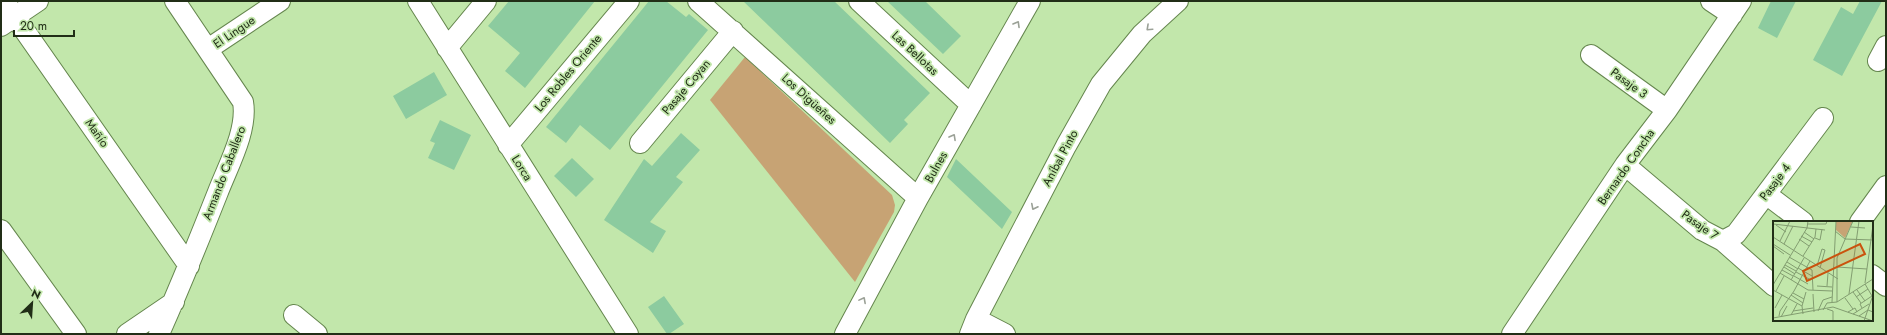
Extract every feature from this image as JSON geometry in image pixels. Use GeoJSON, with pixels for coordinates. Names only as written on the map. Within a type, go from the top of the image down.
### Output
{"type":"FeatureCollection","features":[{"type":"Feature","properties":{"kind":"street"},"geometry":{"type":"LineString","coordinates":[[7,14],[38,1]]}},
{"type":"Feature","properties":{"kind":"street","name":"Armando Caballero"},"geometry":{"type":"LineString","coordinates":[[159,334],[189,266],[239,137],[245,112],[244,102],[175,1]]}},
{"type":"Feature","properties":{"kind":"street","name":"El Lingue"},"geometry":{"type":"LineString","coordinates":[[208,49],[280,1]]}},
{"type":"Feature","properties":{"kind":"street","name":"Lorca"},"geometry":{"type":"LineString","coordinates":[[418,1],[628,334]]}},
{"type":"Feature","properties":{"kind":"street"},"geometry":{"type":"LineString","coordinates":[[447,48],[486,1]]}},
{"type":"Feature","properties":{"kind":"street","name":"Los Robles Oriente"},"geometry":{"type":"LineString","coordinates":[[508,145],[628,1]]}},
{"type":"Feature","properties":{"kind":"street","name":"Los Digüeñes"},"geometry":{"type":"LineString","coordinates":[[698,1],[918,198]]}},
{"type":"Feature","properties":{"kind":"street","name":"Las Bellotas"},"geometry":{"type":"LineString","coordinates":[[859,1],[971,105]]}},
{"type":"Feature","properties":{"kind":"street","name":"Bulnes"},"geometry":{"type":"LineString","coordinates":[[845,334],[918,198],[1030,1]]}},
{"type":"Feature","properties":{"kind":"street","name":"Aníbal Pinto"},"geometry":{"type":"LineString","coordinates":[[973,327],[1066,146],[1101,84],[1142,34],[1178,1]]}},
{"type":"Feature","properties":{"kind":"street"},"geometry":{"type":"LineString","coordinates":[[1711,1],[1737,8]]}},
{"type":"Feature","properties":{"kind":"street","name":"Bernardo Concha"},"geometry":{"type":"LineString","coordinates":[[1512,334],[1625,165],[1667,110],[1737,8]]}},
{"type":"Feature","properties":{"kind":"street","name":"Mañío"},"geometry":{"type":"LineString","coordinates":[[7,14],[189,266]]}},
{"type":"Feature","properties":{"kind":"street","name":"Pasaje Coyan"},"geometry":{"type":"LineString","coordinates":[[640,143],[733,31]]}},
{"type":"Feature","properties":{"kind":"street","name":"Pasaje 3"},"geometry":{"type":"LineString","coordinates":[[1591,55],[1667,110]]}},
{"type":"Feature","properties":{"kind":"street","name":"Pasaje 4"},"geometry":{"type":"LineString","coordinates":[[1723,241],[1736,234],[1823,118]]}},
{"type":"Feature","properties":{"kind":"street","name":"Pasaje 7"},"geometry":{"type":"LineString","coordinates":[[1625,165],[1702,230],[1723,241],[1773,285]]}},
{"type":"Feature","properties":{"kind":"street"},"geometry":{"type":"LineString","coordinates":[[1861,221],[1886,186]]}},
{"type":"Feature","properties":{"kind":"street"},"geometry":{"type":"LineString","coordinates":[[1766,194],[1802,221]]}},
{"type":"Feature","properties":{"kind":"street"},"geometry":{"type":"LineString","coordinates":[[1,230],[76,334]]}},
{"type":"Feature","properties":{"kind":"street"},"geometry":{"type":"LineString","coordinates":[[1873,276],[1886,286]]}},
{"type":"Feature","properties":{"kind":"street"},"geometry":{"type":"LineString","coordinates":[[127,334],[174,302]]}},
{"type":"Feature","properties":{"kind":"street"},"geometry":{"type":"LineString","coordinates":[[294,315],[317,334]]}},
{"type":"Feature","properties":{"kind":"street"},"geometry":{"type":"LineString","coordinates":[[973,327],[1005,334]]}},
{"type":"Feature","properties":{"kind":"shaded area"},"geometry":{"type":"Polygon","coordinates":[[[745,57],[892,195],[895,205],[894,212],[855,282],[710,100],[745,57]]]}},
{"type":"Feature","properties":{"kind":"building"},"geometry":{"type":"Polygon","coordinates":[[[509,1],[595,1],[525,88],[505,71],[520,53],[488,26],[509,1]]]}},
{"type":"Feature","properties":{"kind":"building"},"geometry":{"type":"Polygon","coordinates":[[[649,1],[666,1],[686,17],[689,14],[708,30],[610,150],[580,125],[566,143],[546,127],[649,1]]]}},
{"type":"Feature","properties":{"kind":"building"},"geometry":{"type":"Polygon","coordinates":[[[743,1],[834,1],[930,93],[904,120],[908,124],[890,143],[743,1]]]}},
{"type":"Feature","properties":{"kind":"building"},"geometry":{"type":"Polygon","coordinates":[[[887,1],[925,1],[961,36],[943,54],[887,1]]]}},
{"type":"Feature","properties":{"kind":"building"},"geometry":{"type":"Polygon","coordinates":[[[1771,1],[1796,1],[1777,38],[1758,28],[1771,1]]]}},
{"type":"Feature","properties":{"kind":"building"},"geometry":{"type":"Polygon","coordinates":[[[1860,1],[1882,1],[1842,76],[1813,60],[1841,7],[1853,14],[1860,1]]]}},
{"type":"Feature","properties":{"kind":"building"},"geometry":{"type":"Polygon","coordinates":[[[434,72],[447,95],[406,119],[393,96],[434,72]]]}},
{"type":"Feature","properties":{"kind":"building"},"geometry":{"type":"Polygon","coordinates":[[[440,120],[471,135],[454,170],[428,158],[435,143],[430,141],[440,120]]]}},
{"type":"Feature","properties":{"kind":"building"},"geometry":{"type":"Polygon","coordinates":[[[681,133],[700,150],[676,177],[683,182],[650,222],[666,231],[653,253],[604,220],[644,159],[652,166],[681,133]]]}},
{"type":"Feature","properties":{"kind":"building"},"geometry":{"type":"Polygon","coordinates":[[[572,158],[594,179],[576,197],[554,176],[572,158]]]}},
{"type":"Feature","properties":{"kind":"building"},"geometry":{"type":"Polygon","coordinates":[[[956,159],[1012,212],[1002,229],[947,177],[956,159]]]}},
{"type":"Feature","properties":{"kind":"building"},"geometry":{"type":"Polygon","coordinates":[[[664,296],[684,324],[669,334],[667,334],[648,307],[664,296]]]}}]}
